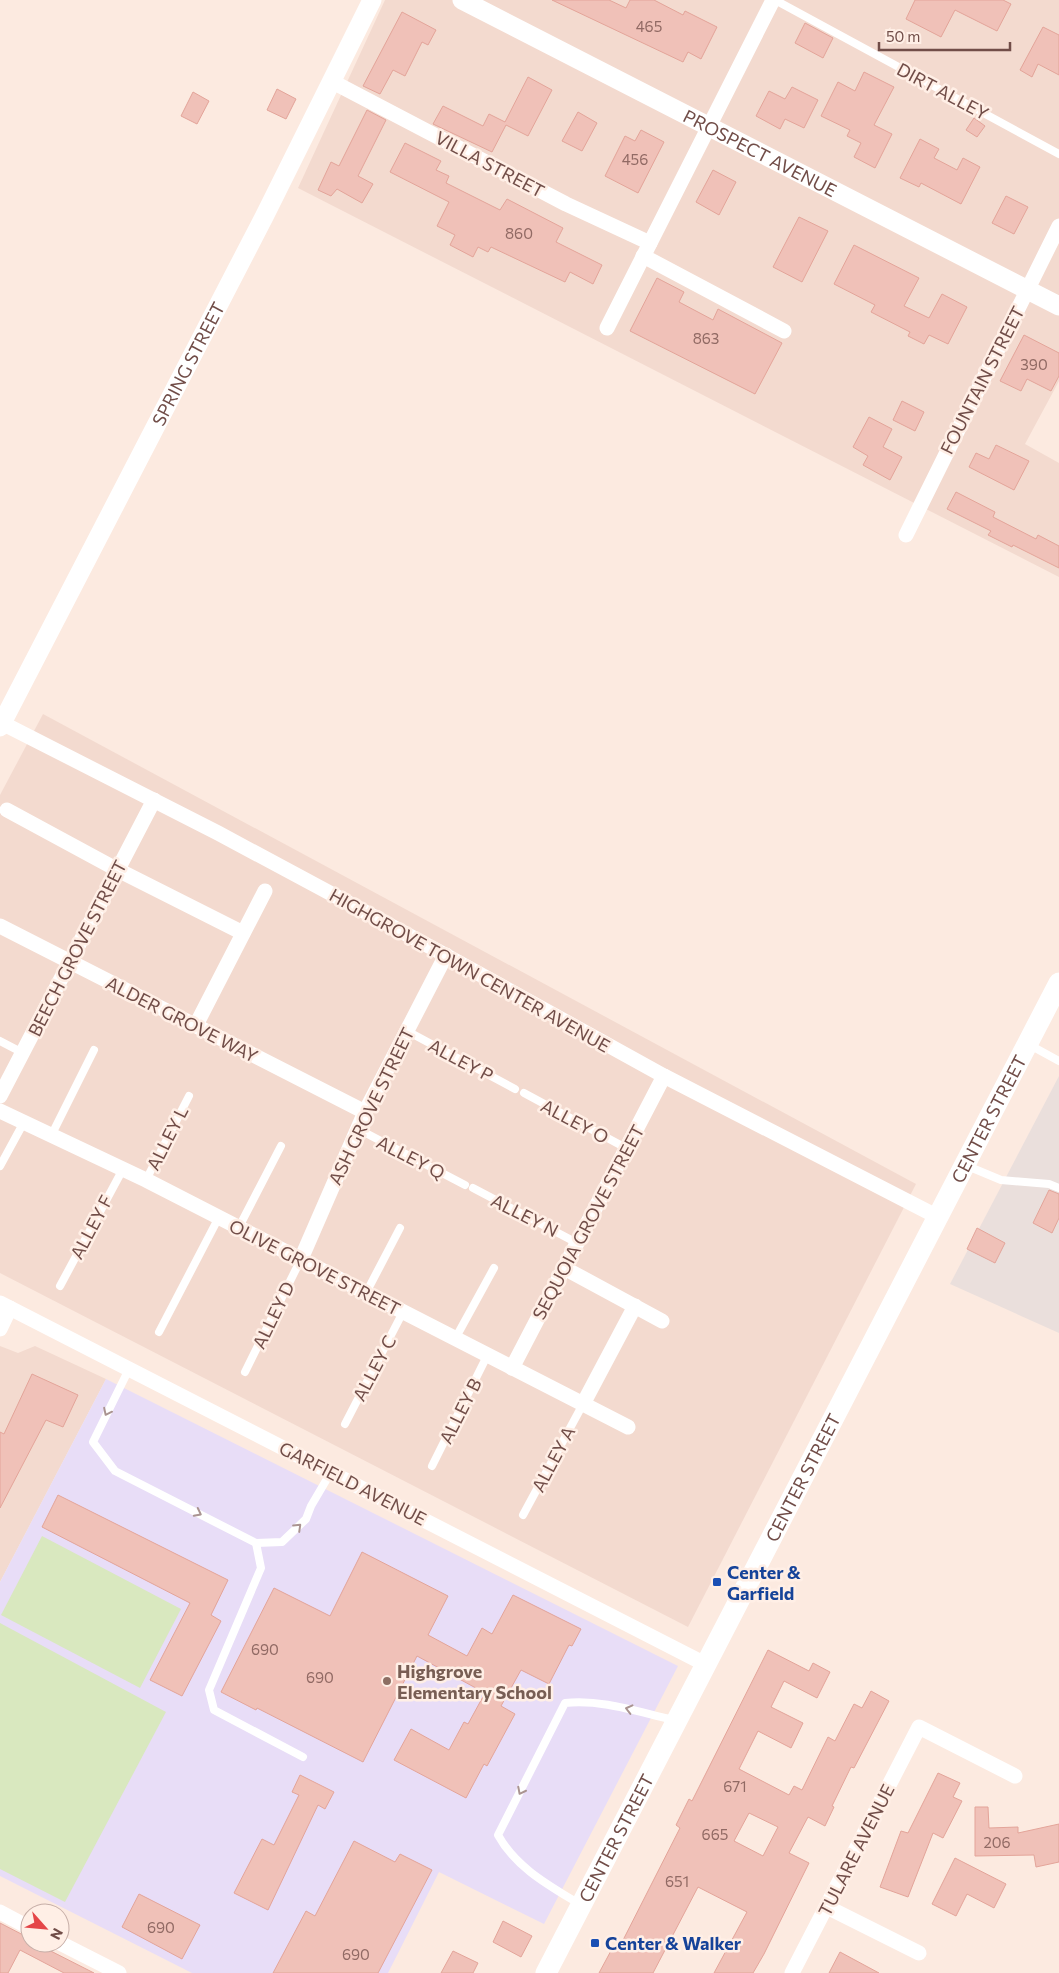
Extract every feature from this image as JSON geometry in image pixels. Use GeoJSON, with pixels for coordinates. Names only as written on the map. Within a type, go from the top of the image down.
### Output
{"type":"FeatureCollection","features":[{"type":"Feature","properties":{"kind":"main road","name":"CENTER STREET"},"geometry":{"type":"LineString","coordinates":[[546,1973],[1059,983]]}},
{"type":"Feature","properties":{"kind":"street","name":"SPRING STREET"},"geometry":{"type":"LineString","coordinates":[[1,725],[267,211],[372,0]]}},
{"type":"Feature","properties":{"kind":"street","name":"PROSPECT AVENUE"},"geometry":{"type":"LineString","coordinates":[[462,0],[1059,306]]}},
{"type":"Feature","properties":{"kind":"street"},"geometry":{"type":"LineString","coordinates":[[607,328],[774,0]]}},
{"type":"Feature","properties":{"kind":"street","name":"VILLA STREET"},"geometry":{"type":"LineString","coordinates":[[331,81],[566,204],[784,331]]}},
{"type":"Feature","properties":{"kind":"street","name":"FOUNTAIN STREET"},"geometry":{"type":"LineString","coordinates":[[906,535],[1059,226]]}},
{"type":"Feature","properties":{"kind":"street","name":"HIGHGROVE TOWN CENTER AVENUE"},"geometry":{"type":"LineString","coordinates":[[1,725],[154,800],[446,955],[664,1076],[938,1217]]}},
{"type":"Feature","properties":{"kind":"street","name":"BEECH GROVE STREET"},"geometry":{"type":"LineString","coordinates":[[0,1096],[70,963],[116,869],[154,800]]}},
{"type":"Feature","properties":{"kind":"street"},"geometry":{"type":"LineString","coordinates":[[7,810],[116,869],[243,933]]}},
{"type":"Feature","properties":{"kind":"street"},"geometry":{"type":"LineString","coordinates":[[196,1025],[265,891]]}},
{"type":"Feature","properties":{"kind":"street","name":"ALDER GROVE WAY"},"geometry":{"type":"LineString","coordinates":[[0,926],[365,1112]]}},
{"type":"Feature","properties":{"kind":"street","name":"ASH GROVE STREET"},"geometry":{"type":"LineString","coordinates":[[301,1259],[365,1112],[446,955]]}},
{"type":"Feature","properties":{"kind":"street","name":"SEQUOIA GROVE STREET"},"geometry":{"type":"LineString","coordinates":[[512,1368],[664,1076]]}},
{"type":"Feature","properties":{"kind":"street","name":"OLIVE GROVE STREET"},"geometry":{"type":"LineString","coordinates":[[0,1111],[52,1134],[220,1217],[628,1427]]}},
{"type":"Feature","properties":{"kind":"street"},"geometry":{"type":"LineString","coordinates":[[564,1268],[662,1321]]}},
{"type":"Feature","properties":{"kind":"street"},"geometry":{"type":"LineString","coordinates":[[0,1329],[5,1305]]}},
{"type":"Feature","properties":{"kind":"street","name":"GARFIELD AVENUE"},"geometry":{"type":"LineString","coordinates":[[5,1305],[705,1664]]}},
{"type":"Feature","properties":{"kind":"street"},"geometry":{"type":"LineString","coordinates":[[583,1404],[635,1306]]}},
{"type":"Feature","properties":{"kind":"street","name":"TULARE AVENUE"},"geometry":{"type":"LineString","coordinates":[[792,1973],[919,1727],[1015,1776]]}},
{"type":"Feature","properties":{"kind":"street"},"geometry":{"type":"LineString","coordinates":[[827,1907],[919,1953]]}},
{"type":"Feature","properties":{"kind":"street"},"geometry":{"type":"LineString","coordinates":[[0,1912],[20,1923]]}},
{"type":"Feature","properties":{"kind":"street"},"geometry":{"type":"LineString","coordinates":[[70,1948],[119,1973]]}},
{"type":"Feature","properties":{"kind":"lane","name":"DIRT ALLEY"},"geometry":{"type":"LineString","coordinates":[[774,0],[1059,154]]}},
{"type":"Feature","properties":{"kind":"lane","name":"ALLEY P"},"geometry":{"type":"LineString","coordinates":[[407,1031],[515,1089]]}},
{"type":"Feature","properties":{"kind":"lane"},"geometry":{"type":"LineString","coordinates":[[0,1041],[23,1053]]}},
{"type":"Feature","properties":{"kind":"lane"},"geometry":{"type":"LineString","coordinates":[[1027,1044],[1059,1061]]}},
{"type":"Feature","properties":{"kind":"lane"},"geometry":{"type":"LineString","coordinates":[[52,1134],[94,1050]]}},
{"type":"Feature","properties":{"kind":"lane","name":"ALLEY O"},"geometry":{"type":"LineString","coordinates":[[524,1093],[626,1148]]}},
{"type":"Feature","properties":{"kind":"lane","name":"ALLEY L"},"geometry":{"type":"LineString","coordinates":[[146,1180],[189,1096]]}},
{"type":"Feature","properties":{"kind":"lane"},"geometry":{"type":"LineString","coordinates":[[0,1166],[24,1122]]}},
{"type":"Feature","properties":{"kind":"lane","name":"ALLEY Q"},"geometry":{"type":"LineString","coordinates":[[358,1129],[469,1187]]}},
{"type":"Feature","properties":{"kind":"lane"},"geometry":{"type":"LineString","coordinates":[[239,1227],[281,1146]]}},
{"type":"Feature","properties":{"kind":"lane"},"geometry":{"type":"LineString","coordinates":[[965,1164],[1001,1180],[1049,1184],[1059,1188]]}},
{"type":"Feature","properties":{"kind":"lane","name":"ALLEY F"},"geometry":{"type":"LineString","coordinates":[[60,1286],[123,1169]]}},
{"type":"Feature","properties":{"kind":"lane","name":"ALLEY N"},"geometry":{"type":"LineString","coordinates":[[469,1187],[577,1242]]}},
{"type":"Feature","properties":{"kind":"lane"},"geometry":{"type":"LineString","coordinates":[[160,1332],[220,1217]]}},
{"type":"Feature","properties":{"kind":"lane"},"geometry":{"type":"LineString","coordinates":[[366,1293],[400,1228]]}},
{"type":"Feature","properties":{"kind":"lane","name":"ALLEY D"},"geometry":{"type":"LineString","coordinates":[[244,1372],[301,1259]]}},
{"type":"Feature","properties":{"kind":"lane"},"geometry":{"type":"LineString","coordinates":[[455,1339],[494,1268]]}},
{"type":"Feature","properties":{"kind":"lane","name":"ALLEY C"},"geometry":{"type":"LineString","coordinates":[[345,1424],[404,1312]]}},
{"type":"Feature","properties":{"kind":"lane","name":"ALLEY B"},"geometry":{"type":"LineString","coordinates":[[432,1466],[487,1356]]}},
{"type":"Feature","properties":{"kind":"lane"},"geometry":{"type":"LineString","coordinates":[[129,1369],[93,1442],[115,1471],[256,1544],[282,1542],[306,1520],[311,1506],[332,1472]]}},
{"type":"Feature","properties":{"kind":"lane","name":"ALLEY A"},"geometry":{"type":"LineString","coordinates":[[523,1515],[583,1404]]}},
{"type":"Feature","properties":{"kind":"lane"},"geometry":{"type":"LineString","coordinates":[[256,1544],[261,1568],[209,1690],[214,1710],[303,1757]]}},
{"type":"Feature","properties":{"kind":"lane"},"geometry":{"type":"LineString","coordinates":[[581,1905],[536,1877],[507,1852],[498,1835],[565,1703],[587,1701],[607,1704],[676,1721]]}},
{"type":"Feature","properties":{"kind":"shaded area"},"geometry":{"type":"Polygon","coordinates":[[[385,0],[1059,0],[1059,381],[1025,444],[1059,463],[1059,577],[298,188],[385,0]]]}},
{"type":"Feature","properties":{"kind":"shaded area"},"geometry":{"type":"Polygon","coordinates":[[[43,714],[916,1184],[688,1627],[0,1273],[0,795],[43,714]]]}},
{"type":"Feature","properties":{"kind":"shaded area"},"geometry":{"type":"Polygon","coordinates":[[[1059,1076],[1059,1333],[950,1284],[1059,1076]]]}},
{"type":"Feature","properties":{"kind":"shaded area"},"geometry":{"type":"Polygon","coordinates":[[[0,1346],[18,1353],[35,1346],[106,1379],[0,1582],[0,1346]]]}},
{"type":"Feature","properties":{"kind":"shaded area"},"geometry":{"type":"Polygon","coordinates":[[[106,1379],[678,1666],[544,1924],[439,1872],[388,1973],[192,1973],[70,1911],[70,1903],[53,1903],[0,1876],[0,1582],[106,1379]]]}},
{"type":"Feature","properties":{"kind":"green space"},"geometry":{"type":"Polygon","coordinates":[[[42,1536],[181,1609],[140,1688],[1,1615],[42,1536]]]}},
{"type":"Feature","properties":{"kind":"green space"},"geometry":{"type":"Polygon","coordinates":[[[0,1623],[166,1712],[65,1902],[0,1869],[0,1623]]]}},
{"type":"Feature","properties":{"kind":"building"},"geometry":{"type":"Polygon","coordinates":[[[552,0],[609,0],[626,8],[630,0],[654,0],[683,15],[685,11],[717,27],[701,59],[688,52],[683,62],[552,0]]]}},
{"type":"Feature","properties":{"kind":"building"},"geometry":{"type":"Polygon","coordinates":[[[915,0],[1003,0],[1011,4],[997,31],[955,10],[941,37],[906,19],[915,0]]]}},
{"type":"Feature","properties":{"kind":"building"},"geometry":{"type":"Polygon","coordinates":[[[402,12],[436,30],[428,45],[422,42],[405,76],[393,70],[380,94],[363,86],[402,12]]]}},
{"type":"Feature","properties":{"kind":"building"},"geometry":{"type":"Polygon","coordinates":[[[805,23],[833,38],[823,58],[795,43],[805,23]]]}},
{"type":"Feature","properties":{"kind":"building"},"geometry":{"type":"Polygon","coordinates":[[[1043,27],[1059,35],[1059,75],[1038,64],[1032,77],[1020,70],[1043,27]]]}},
{"type":"Feature","properties":{"kind":"building"},"geometry":{"type":"Polygon","coordinates":[[[864,72],[894,87],[874,125],[892,134],[875,168],[854,157],[861,143],[847,136],[850,130],[821,116],[838,82],[855,91],[864,72]]]}},
{"type":"Feature","properties":{"kind":"building"},"geometry":{"type":"Polygon","coordinates":[[[528,77],[552,90],[528,136],[506,125],[492,152],[433,124],[443,106],[483,126],[489,114],[505,122],[528,77]]]}},
{"type":"Feature","properties":{"kind":"building"},"geometry":{"type":"Polygon","coordinates":[[[792,87],[818,100],[804,128],[785,119],[780,129],[756,116],[769,91],[785,99],[792,87]]]}},
{"type":"Feature","properties":{"kind":"building"},"geometry":{"type":"Polygon","coordinates":[[[277,89],[296,99],[286,119],[267,110],[277,89]]]}},
{"type":"Feature","properties":{"kind":"building"},"geometry":{"type":"Polygon","coordinates":[[[193,92],[209,101],[197,124],[181,116],[193,92]]]}},
{"type":"Feature","properties":{"kind":"building"},"geometry":{"type":"Polygon","coordinates":[[[367,110],[386,120],[358,176],[373,184],[362,203],[337,189],[331,196],[318,190],[331,162],[339,166],[367,110]]]}},
{"type":"Feature","properties":{"kind":"building"},"geometry":{"type":"Polygon","coordinates":[[[578,112],[597,123],[582,151],[562,141],[578,112]]]}},
{"type":"Feature","properties":{"kind":"building"},"geometry":{"type":"Polygon","coordinates":[[[974,118],[985,126],[977,137],[966,130],[974,118]]]}},
{"type":"Feature","properties":{"kind":"building"},"geometry":{"type":"Polygon","coordinates":[[[641,130],[664,142],[638,193],[605,176],[625,136],[635,141],[641,130]]]}},
{"type":"Feature","properties":{"kind":"building"},"geometry":{"type":"Polygon","coordinates":[[[920,139],[939,149],[934,158],[957,170],[963,158],[980,167],[961,204],[921,183],[919,187],[900,178],[920,139]]]}},
{"type":"Feature","properties":{"kind":"building"},"geometry":{"type":"Polygon","coordinates":[[[405,143],[441,161],[436,170],[449,176],[446,183],[500,210],[507,199],[563,228],[556,242],[602,265],[593,284],[570,272],[565,282],[491,247],[488,252],[478,247],[473,257],[450,245],[455,235],[437,226],[449,202],[390,172],[405,143]]]}},
{"type":"Feature","properties":{"kind":"building"},"geometry":{"type":"Polygon","coordinates":[[[713,170],[736,182],[719,215],[696,202],[713,170]]]}},
{"type":"Feature","properties":{"kind":"building"},"geometry":{"type":"Polygon","coordinates":[[[1006,196],[1028,207],[1014,234],[992,223],[1006,196]]]}},
{"type":"Feature","properties":{"kind":"building"},"geometry":{"type":"Polygon","coordinates":[[[799,217],[828,231],[802,282],[773,267],[799,217]]]}},
{"type":"Feature","properties":{"kind":"building"},"geometry":{"type":"Polygon","coordinates":[[[854,245],[919,278],[904,306],[929,318],[942,294],[967,307],[948,344],[929,335],[924,344],[908,336],[910,332],[871,312],[875,305],[834,284],[854,245]]]}},
{"type":"Feature","properties":{"kind":"building"},"geometry":{"type":"Polygon","coordinates":[[[657,278],[684,292],[679,302],[713,320],[718,309],[782,343],[755,394],[630,331],[657,278]]]}},
{"type":"Feature","properties":{"kind":"building"},"geometry":{"type":"Polygon","coordinates":[[[1024,335],[1059,353],[1059,376],[1051,391],[1027,379],[1021,391],[1000,381],[1024,335]]]}},
{"type":"Feature","properties":{"kind":"building"},"geometry":{"type":"Polygon","coordinates":[[[902,401],[924,412],[915,431],[893,420],[902,401]]]}},
{"type":"Feature","properties":{"kind":"building"},"geometry":{"type":"Polygon","coordinates":[[[869,417],[892,429],[883,447],[902,457],[890,480],[863,465],[868,456],[853,447],[869,417]]]}},
{"type":"Feature","properties":{"kind":"building"},"geometry":{"type":"Polygon","coordinates":[[[996,445],[1029,461],[1014,490],[969,467],[976,453],[989,459],[996,445]]]}},
{"type":"Feature","properties":{"kind":"building"},"geometry":{"type":"Polygon","coordinates":[[[956,492],[995,512],[993,517],[1036,539],[1038,535],[1059,546],[1059,568],[988,535],[991,531],[947,509],[956,492]]]}},
{"type":"Feature","properties":{"kind":"building"},"geometry":{"type":"Polygon","coordinates":[[[1049,1190],[1059,1194],[1059,1218],[1052,1233],[1033,1223],[1049,1190]]]}},
{"type":"Feature","properties":{"kind":"building"},"geometry":{"type":"Polygon","coordinates":[[[977,1228],[1005,1243],[995,1263],[967,1249],[977,1228]]]}},
{"type":"Feature","properties":{"kind":"building"},"geometry":{"type":"Polygon","coordinates":[[[32,1374],[78,1395],[63,1427],[46,1420],[0,1508],[0,1432],[4,1434],[32,1374]]]}},
{"type":"Feature","properties":{"kind":"building"},"geometry":{"type":"Polygon","coordinates":[[[58,1495],[228,1580],[211,1615],[221,1621],[182,1696],[150,1680],[190,1603],[42,1527],[58,1495]]]}},
{"type":"Feature","properties":{"kind":"building"},"geometry":{"type":"Polygon","coordinates":[[[362,1552],[448,1596],[428,1635],[467,1656],[482,1628],[492,1634],[513,1595],[581,1629],[572,1646],[569,1645],[549,1684],[521,1670],[501,1706],[515,1714],[487,1766],[484,1764],[466,1798],[394,1760],[411,1729],[449,1750],[464,1722],[468,1724],[485,1693],[417,1656],[363,1762],[257,1708],[256,1710],[221,1692],[274,1588],[330,1616],[362,1552]]]}},
{"type":"Feature","properties":{"kind":"building"},"geometry":{"type":"Polygon","coordinates":[[[768,1650],[809,1671],[813,1663],[830,1672],[817,1698],[784,1681],[771,1707],[803,1723],[791,1748],[758,1731],[739,1769],[789,1795],[794,1786],[802,1790],[828,1737],[835,1741],[854,1704],[862,1708],[871,1691],[889,1701],[854,1768],[851,1767],[832,1806],[834,1807],[825,1826],[808,1817],[789,1853],[809,1863],[753,1973],[714,1973],[747,1912],[698,1887],[653,1973],[599,1973],[613,1947],[618,1950],[680,1828],[676,1825],[689,1799],[692,1801],[768,1650]],[[749,1813],[734,1841],[763,1856],[778,1827],[749,1813]]]}},
{"type":"Feature","properties":{"kind":"building"},"geometry":{"type":"Polygon","coordinates":[[[938,1773],[960,1783],[953,1797],[962,1801],[943,1838],[933,1833],[908,1897],[880,1887],[901,1831],[908,1833],[938,1773]]]}},
{"type":"Feature","properties":{"kind":"building"},"geometry":{"type":"Polygon","coordinates":[[[300,1775],[334,1792],[325,1809],[318,1805],[268,1910],[234,1893],[262,1839],[274,1845],[299,1795],[292,1792],[300,1775]]]}},
{"type":"Feature","properties":{"kind":"building"},"geometry":{"type":"Polygon","coordinates":[[[975,1807],[988,1807],[989,1828],[1018,1827],[1018,1833],[1059,1824],[1059,1862],[1036,1867],[1034,1855],[975,1856],[975,1807]]]}},
{"type":"Feature","properties":{"kind":"building"},"geometry":{"type":"Polygon","coordinates":[[[354,1841],[395,1862],[400,1854],[432,1870],[378,1973],[273,1973],[306,1911],[315,1916],[354,1841]]]}},
{"type":"Feature","properties":{"kind":"building"},"geometry":{"type":"Polygon","coordinates":[[[955,1858],[1006,1884],[994,1908],[967,1894],[956,1916],[932,1904],[955,1858]]]}},
{"type":"Feature","properties":{"kind":"building"},"geometry":{"type":"Polygon","coordinates":[[[139,1894],[200,1925],[182,1959],[122,1927],[139,1894]]]}},
{"type":"Feature","properties":{"kind":"building"},"geometry":{"type":"Polygon","coordinates":[[[503,1921],[532,1936],[521,1957],[493,1942],[503,1921]]]}},
{"type":"Feature","properties":{"kind":"building"},"geometry":{"type":"Polygon","coordinates":[[[0,1923],[20,1933],[20,1950],[8,1973],[0,1973],[0,1923]]]}},
{"type":"Feature","properties":{"kind":"building"},"geometry":{"type":"Polygon","coordinates":[[[453,1951],[478,1963],[473,1973],[441,1973],[453,1951]]]}},
{"type":"Feature","properties":{"kind":"building"},"geometry":{"type":"Polygon","coordinates":[[[840,1952],[879,1973],[829,1973],[840,1952]]]}},
{"type":"Feature","properties":{"kind":"building"},"geometry":{"type":"Polygon","coordinates":[[[26,1953],[55,1953],[94,1973],[64,1973],[26,1953]]]}},
{"type":"Feature","properties":{"kind":"place","name":"Center & Garfield"},"geometry":{"type":"Point","coordinates":[717,1582]}},
{"type":"Feature","properties":{"kind":"place","name":"Highgrove Elementary School"},"geometry":{"type":"Point","coordinates":[387,1681]}},
{"type":"Feature","properties":{"kind":"place","name":"Center & Walker"},"geometry":{"type":"Point","coordinates":[595,1943]}}]}
